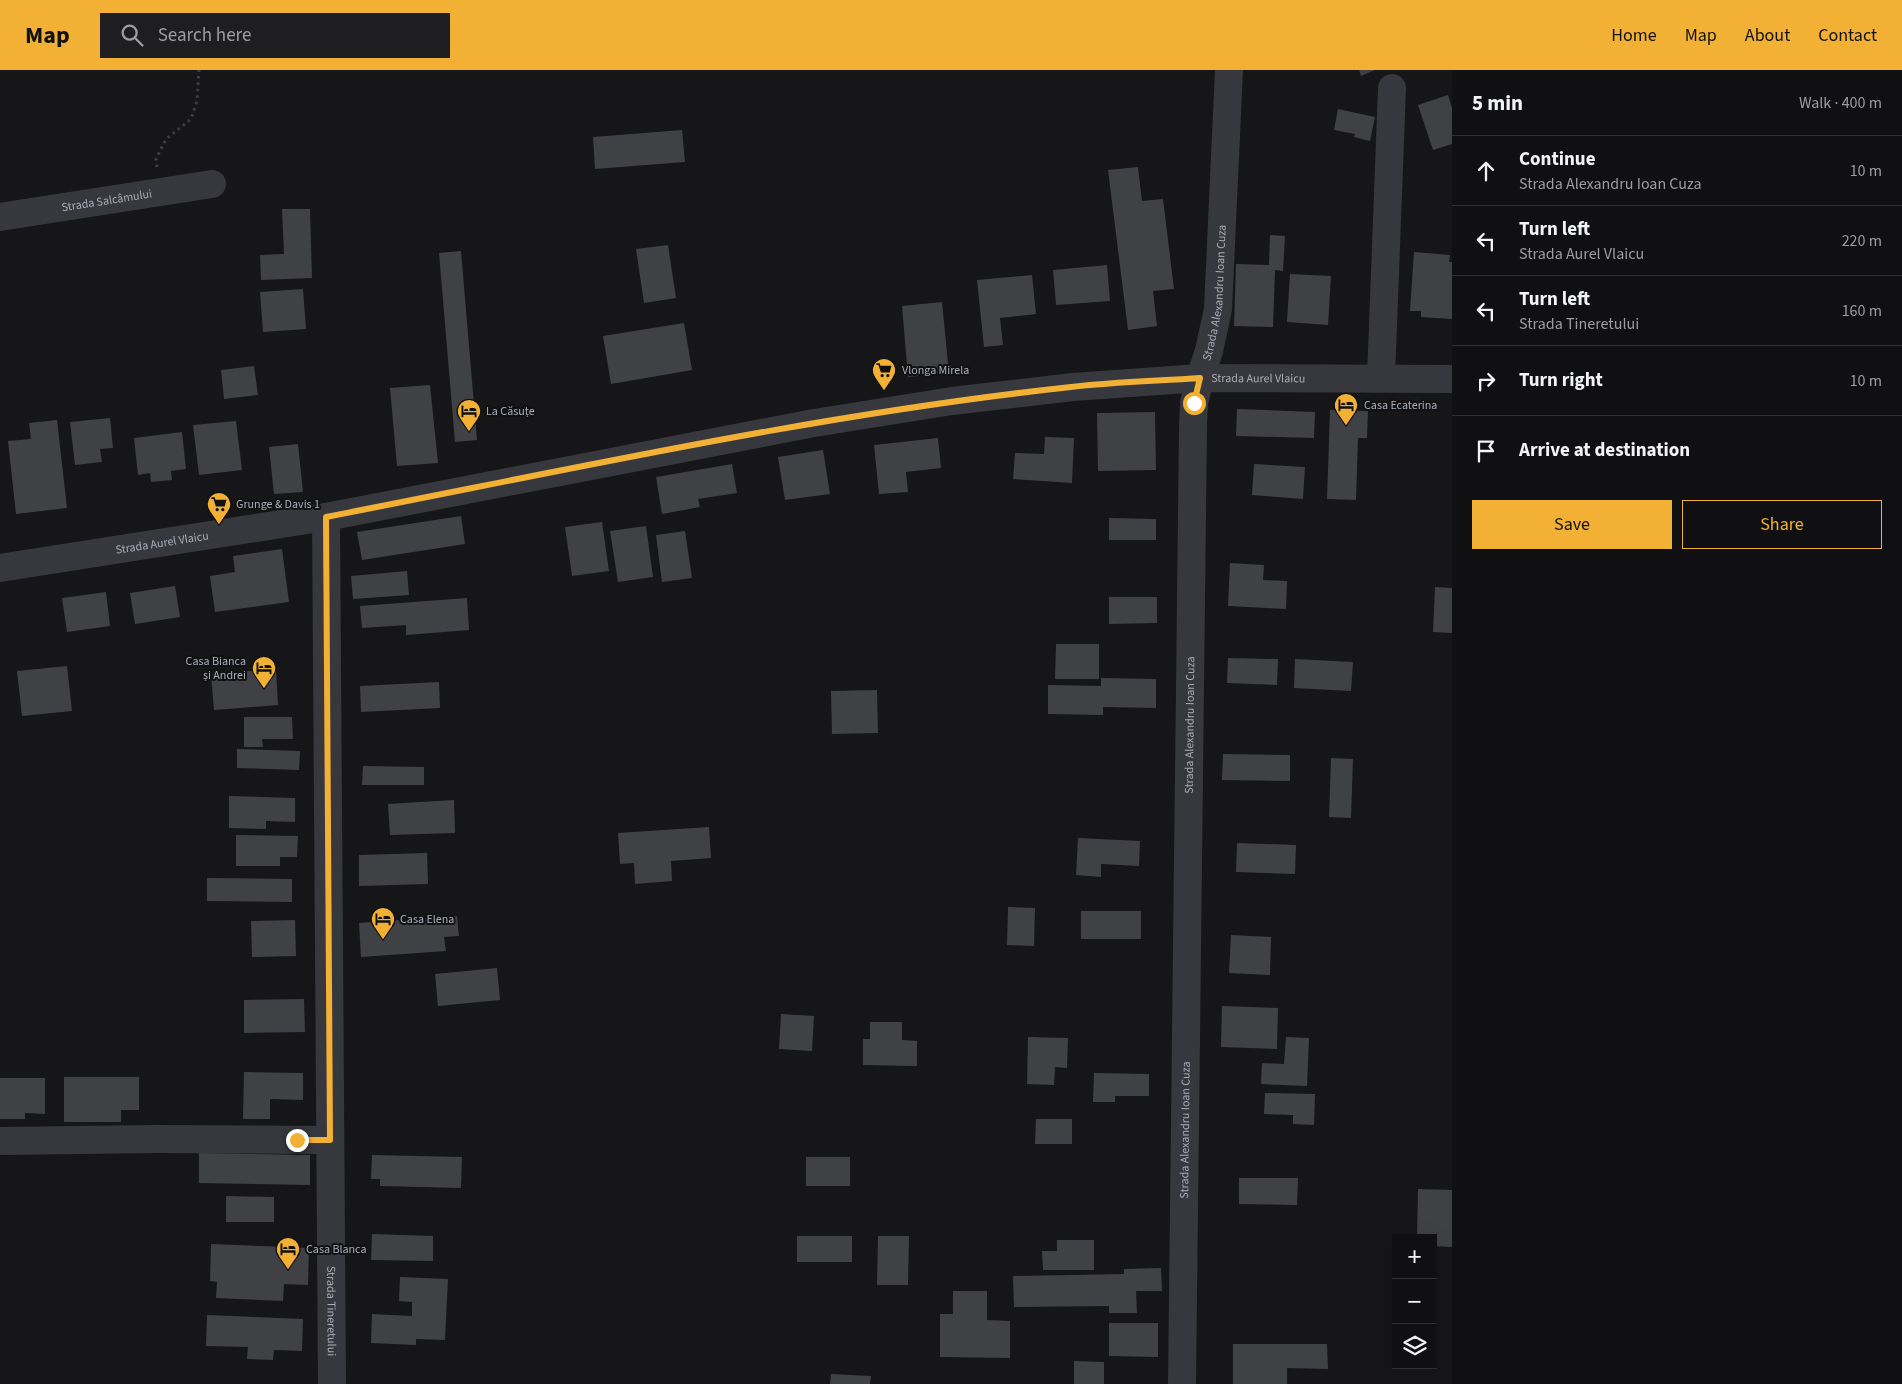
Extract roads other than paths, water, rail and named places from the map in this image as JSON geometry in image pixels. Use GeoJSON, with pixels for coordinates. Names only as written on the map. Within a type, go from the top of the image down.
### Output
{"type":"FeatureCollection","features":[{"type":"Feature","properties":{"kind":"street","name":"Strada Alexandru Ioan Cuza"},"geometry":{"type":"LineString","coordinates":[[1182,1384],[1193,426],[1194,403],[1209,351],[1218,309],[1229,70]]}},
{"type":"Feature","properties":{"kind":"street"},"geometry":{"type":"LineString","coordinates":[[1381,378],[1392,88]]}},
{"type":"Feature","properties":{"kind":"street","name":"Strada Salcâmului"},"geometry":{"type":"LineString","coordinates":[[0,217],[212,184]]}},
{"type":"Feature","properties":{"kind":"street","name":"Strada Aurel Vlaicu"},"geometry":{"type":"LineString","coordinates":[[0,568],[326,517],[814,423],[952,401],[1073,386],[1200,378],[1452,380]]}},
{"type":"Feature","properties":{"kind":"street","name":"Strada Tineretului"},"geometry":{"type":"LineString","coordinates":[[326,517],[332,1384]]}},
{"type":"Feature","properties":{"kind":"street"},"geometry":{"type":"LineString","coordinates":[[0,1141],[157,1139],[330,1140]]}},
{"type":"Feature","properties":{"kind":"place","name":"Vlonga Mirela"},"geometry":{"type":"Point","coordinates":[884,391]}},
{"type":"Feature","properties":{"kind":"place","name":"Casa Ecaterina"},"geometry":{"type":"Point","coordinates":[1346,426]}},
{"type":"Feature","properties":{"kind":"place","name":"La Căsuțe"},"geometry":{"type":"Point","coordinates":[469,432]}},
{"type":"Feature","properties":{"kind":"place","name":"Grunge & Davis 1"},"geometry":{"type":"Point","coordinates":[219,525]}},
{"type":"Feature","properties":{"kind":"place","name":"Casa Bianca și Andrei"},"geometry":{"type":"Point","coordinates":[264,689]}},
{"type":"Feature","properties":{"kind":"place","name":"Casa Elena"},"geometry":{"type":"Point","coordinates":[383,940]}},
{"type":"Feature","properties":{"kind":"place","name":"Casa Blanca"},"geometry":{"type":"Point","coordinates":[288,1270]}}]}
